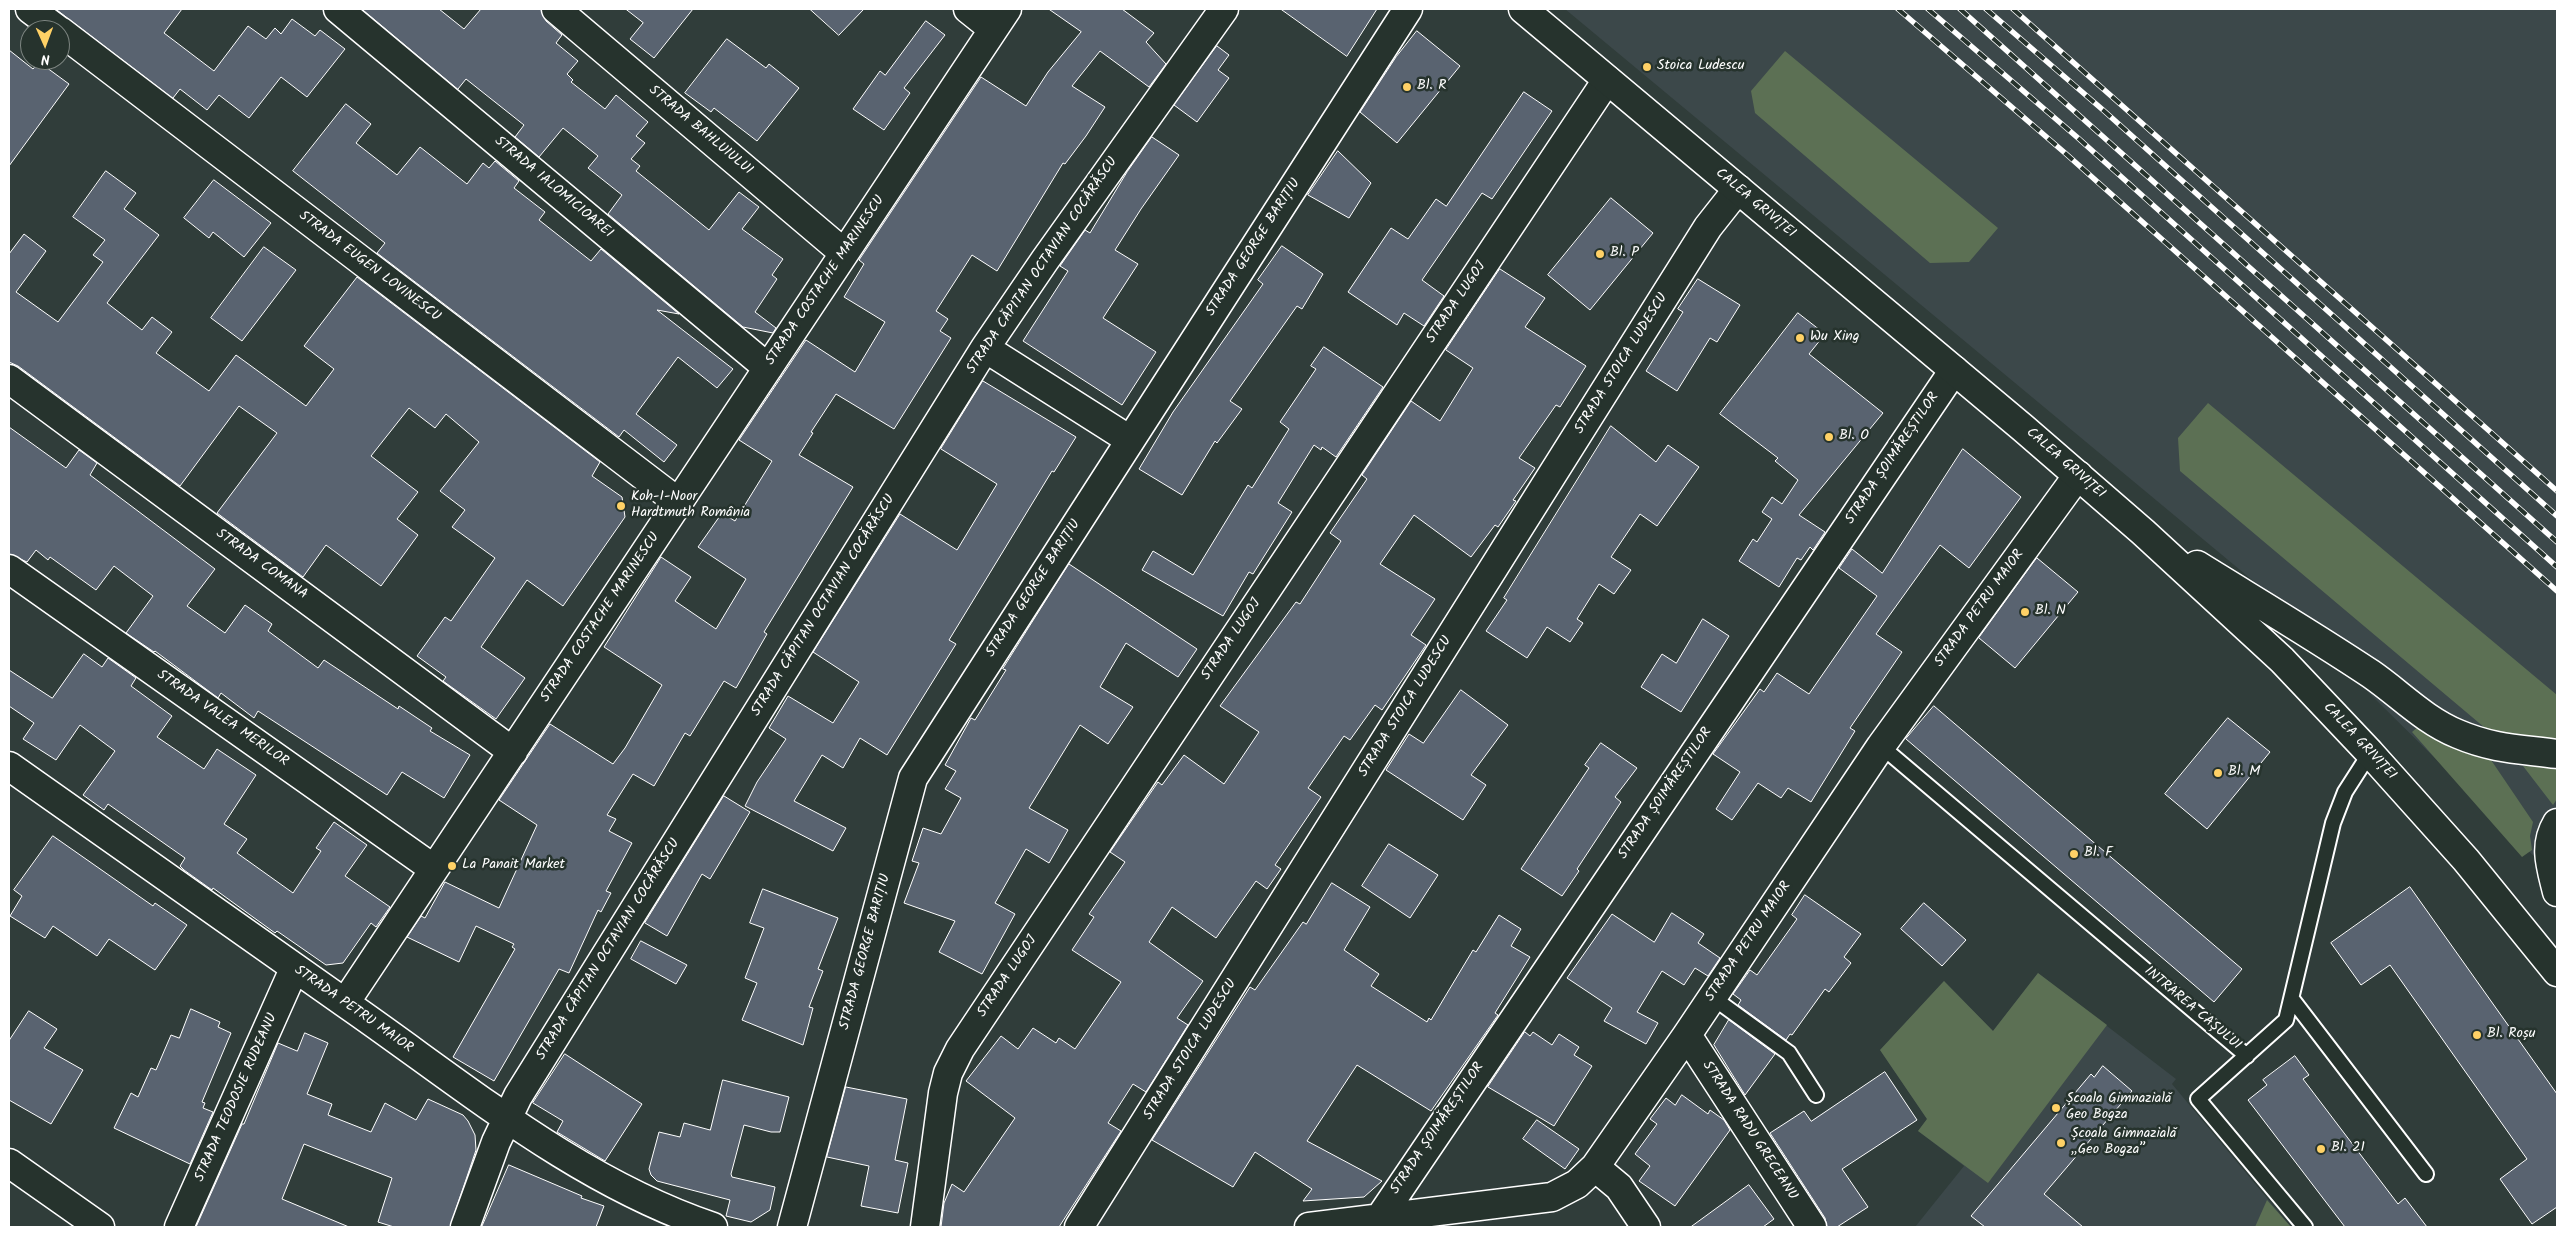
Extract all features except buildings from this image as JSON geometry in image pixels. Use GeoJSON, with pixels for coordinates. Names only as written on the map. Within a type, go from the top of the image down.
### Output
{"type":"FeatureCollection","features":[{"type":"Feature","properties":{"kind":"street","name":"STRADA EUGEN LOVINESCU"},"geometry":{"type":"LineString","coordinates":[[30,9],[44,20]]}},
{"type":"Feature","properties":{"kind":"street","name":"STRADA IALOMICIOAREI"},"geometry":{"type":"LineString","coordinates":[[338,9],[768,368]]}},
{"type":"Feature","properties":{"kind":"street","name":"STRADA BAHLUIULUI"},"geometry":{"type":"LineString","coordinates":[[556,9],[844,253]]}},
{"type":"Feature","properties":{"kind":"street"},"geometry":{"type":"LineString","coordinates":[[968,9],[1000,19]]}},
{"type":"Feature","properties":{"kind":"street","name":"STRADA CĂPITAN OCTAVIAN COCĂRĂSCU"},"geometry":{"type":"LineString","coordinates":[[466,1227],[506,1118],[985,348],[1045,260],[1224,9]]}},
{"type":"Feature","properties":{"kind":"street","name":"STRADA GEORGE BARIȚIU"},"geometry":{"type":"LineString","coordinates":[[792,1227],[913,778],[1408,9]]}},
{"type":"Feature","properties":{"kind":"street","name":"CALEA GRIVIȚEI"},"geometry":{"type":"LineString","coordinates":[[1523,9],[2078,475],[2282,660],[2370,753],[2466,860],[2557,972]]}},
{"type":"Feature","properties":{"kind":"street","name":"STRADA COSTACHE MARINESCU"},"geometry":{"type":"LineString","coordinates":[[345,1003],[1000,19]]}},
{"type":"Feature","properties":{"kind":"street","name":"STRADA EUGEN LOVINESCU"},"geometry":{"type":"LineString","coordinates":[[70,39],[678,502]]}},
{"type":"Feature","properties":{"kind":"street","name":"STRADA LUGOJ"},"geometry":{"type":"LineString","coordinates":[[925,1227],[942,1093],[948,1073],[960,1049],[1607,80]]}},
{"type":"Feature","properties":{"kind":"street","name":"STRADA STOICA LUDESCU"},"geometry":{"type":"LineString","coordinates":[[1079,1227],[1698,244],[1738,189]]}},
{"type":"Feature","properties":{"kind":"street"},"geometry":{"type":"LineString","coordinates":[[985,348],[1130,440]]}},
{"type":"Feature","properties":{"kind":"street","name":"STRADA ȘOIMĂREȘTILOR"},"geometry":{"type":"LineString","coordinates":[[1379,1219],[1954,370]]}},
{"type":"Feature","properties":{"kind":"street","name":"STRADA COMANA"},"geometry":{"type":"LineString","coordinates":[[9,379],[513,752]]}},
{"type":"Feature","properties":{"kind":"street","name":"STRADA PETRU MAIOR"},"geometry":{"type":"LineString","coordinates":[[1309,1227],[1379,1219],[1472,1217],[1552,1197],[1577,1184],[1595,1167],[1687,1035],[1881,746],[2078,475]]}},
{"type":"Feature","properties":{"kind":"street"},"geometry":{"type":"LineString","coordinates":[[2142,532],[2372,674],[2424,716],[2442,727],[2491,746],[2510,750],[2557,754]]}},
{"type":"Feature","properties":{"kind":"street","name":"STRADA VALEA MERILOR"},"geometry":{"type":"LineString","coordinates":[[9,569],[434,869]]}},
{"type":"Feature","properties":{"kind":"street","name":"STRADA PETRU MAIOR"},"geometry":{"type":"LineString","coordinates":[[9,766],[506,1118],[596,1173],[639,1196],[690,1219],[713,1227]]}},
{"type":"Feature","properties":{"kind":"street"},"geometry":{"type":"LineString","coordinates":[[2557,823],[2548,843],[2557,892]]}},
{"type":"Feature","properties":{"kind":"street","name":"STRADA TEODOSIE RUDEANU"},"geometry":{"type":"LineString","coordinates":[[179,1227],[294,969]]}},
{"type":"Feature","properties":{"kind":"street","name":"STRADA RADU GRECEANU"},"geometry":{"type":"LineString","coordinates":[[1687,1035],[1812,1227]]}},
{"type":"Feature","properties":{"kind":"street"},"geometry":{"type":"LineString","coordinates":[[9,1163],[100,1227]]}},
{"type":"Feature","properties":{"kind":"street"},"geometry":{"type":"LineString","coordinates":[[1595,1167],[1619,1187],[1646,1227]]}},
{"type":"Feature","properties":{"kind":"lane","name":"INTRAREA CAȘULUI"},"geometry":{"type":"LineString","coordinates":[[1881,746],[2247,1056],[2286,1020],[2333,823],[2345,792],[2370,753]]}},
{"type":"Feature","properties":{"kind":"lane"},"geometry":{"type":"LineString","coordinates":[[1712,996],[1789,1053],[1816,1095]]}},
{"type":"Feature","properties":{"kind":"lane"},"geometry":{"type":"LineString","coordinates":[[2292,999],[2426,1174]]}},
{"type":"Feature","properties":{"kind":"lane"},"geometry":{"type":"LineString","coordinates":[[2247,1056],[2198,1099],[2305,1227]]}},
{"type":"Feature","properties":{"kind":"shaded area"},"geometry":{"type":"Polygon","coordinates":[[[1565,9],[2557,9],[2557,879],[2269,594],[1565,9]]]}},
{"type":"Feature","properties":{"kind":"shaded area","name":"Școala Gimnazială Geo Bogza"},"geometry":{"type":"Polygon","coordinates":[[[2038,973],[2176,1079],[2172,1084],[2291,1227],[1915,1227],[1964,1166],[1918,1131],[1927,1119],[1880,1050],[1944,981],[1993,1031],[2038,973]]]}},
{"type":"Feature","properties":{"kind":"green space"},"geometry":{"type":"Polygon","coordinates":[[[1785,51],[1998,228],[1969,262],[1930,263],[1755,113],[1751,91],[1785,51]]]}},
{"type":"Feature","properties":{"kind":"green space"},"geometry":{"type":"Polygon","coordinates":[[[2208,403],[2557,695],[2557,742],[2491,733],[2180,471],[2178,438],[2208,403]]]}},
{"type":"Feature","properties":{"kind":"green space"},"geometry":{"type":"Polygon","coordinates":[[[2419,726],[2489,757],[2533,822],[2530,836],[2532,850],[2522,857],[2412,732],[2419,726]]]}},
{"type":"Feature","properties":{"kind":"green space"},"geometry":{"type":"Polygon","coordinates":[[[2523,766],[2557,767],[2557,799],[2553,805],[2523,766]]]}},
{"type":"Feature","properties":{"kind":"green space"},"geometry":{"type":"Polygon","coordinates":[[[2038,973],[2107,1025],[1988,1183],[1918,1131],[1927,1119],[1880,1050],[1944,981],[1993,1031],[2038,973]]]}},
{"type":"Feature","properties":{"kind":"green space"},"geometry":{"type":"Polygon","coordinates":[[[2267,1200],[2291,1227],[2255,1227],[2267,1200]]]}},
{"type":"Feature","properties":{"kind":"railway"},"geometry":{"type":"LineString","coordinates":[[1898,9],[2065,153],[2557,591]]}},
{"type":"Feature","properties":{"kind":"railway"},"geometry":{"type":"LineString","coordinates":[[1928,9],[2078,138],[2557,567]]}},
{"type":"Feature","properties":{"kind":"railway"},"geometry":{"type":"LineString","coordinates":[[1960,9],[2557,542]]}},
{"type":"Feature","properties":{"kind":"railway"},"geometry":{"type":"LineString","coordinates":[[1986,9],[2103,110],[2557,516]]}},
{"type":"Feature","properties":{"kind":"railway"},"geometry":{"type":"LineString","coordinates":[[2013,9],[2557,491]]}},
{"type":"Feature","properties":{"kind":"place","name":"Stoica Ludescu"},"geometry":{"type":"Point","coordinates":[1647,67]}},
{"type":"Feature","properties":{"kind":"place","name":"Bl. R"},"geometry":{"type":"Point","coordinates":[1407,87]}},
{"type":"Feature","properties":{"kind":"place","name":"Bl. P"},"geometry":{"type":"Point","coordinates":[1600,254]}},
{"type":"Feature","properties":{"kind":"place","name":"Wu Xing"},"geometry":{"type":"Point","coordinates":[1800,338]}},
{"type":"Feature","properties":{"kind":"place","name":"Bl. O"},"geometry":{"type":"Point","coordinates":[1829,437]}},
{"type":"Feature","properties":{"kind":"place","name":"Koh-I-Noor Hardtmuth România"},"geometry":{"type":"Point","coordinates":[621,506]}},
{"type":"Feature","properties":{"kind":"place","name":"Bl. N"},"geometry":{"type":"Point","coordinates":[2025,612]}},
{"type":"Feature","properties":{"kind":"place","name":"Bl. M"},"geometry":{"type":"Point","coordinates":[2218,773]}},
{"type":"Feature","properties":{"kind":"place","name":"Bl. F"},"geometry":{"type":"Point","coordinates":[2074,854]}},
{"type":"Feature","properties":{"kind":"place","name":"La Panait Market"},"geometry":{"type":"Point","coordinates":[452,866]}},
{"type":"Feature","properties":{"kind":"place","name":"Bl. Roșu"},"geometry":{"type":"Point","coordinates":[2477,1035]}},
{"type":"Feature","properties":{"kind":"place","name":"Școala Gimnazială Geo Bogza"},"geometry":{"type":"Point","coordinates":[2056,1108]}},
{"type":"Feature","properties":{"kind":"place","name":"Școala Gimnazială „Geo Bogza”"},"geometry":{"type":"Point","coordinates":[2061,1143]}},
{"type":"Feature","properties":{"kind":"place","name":"Bl. 21"},"geometry":{"type":"Point","coordinates":[2321,1149]}}]}
